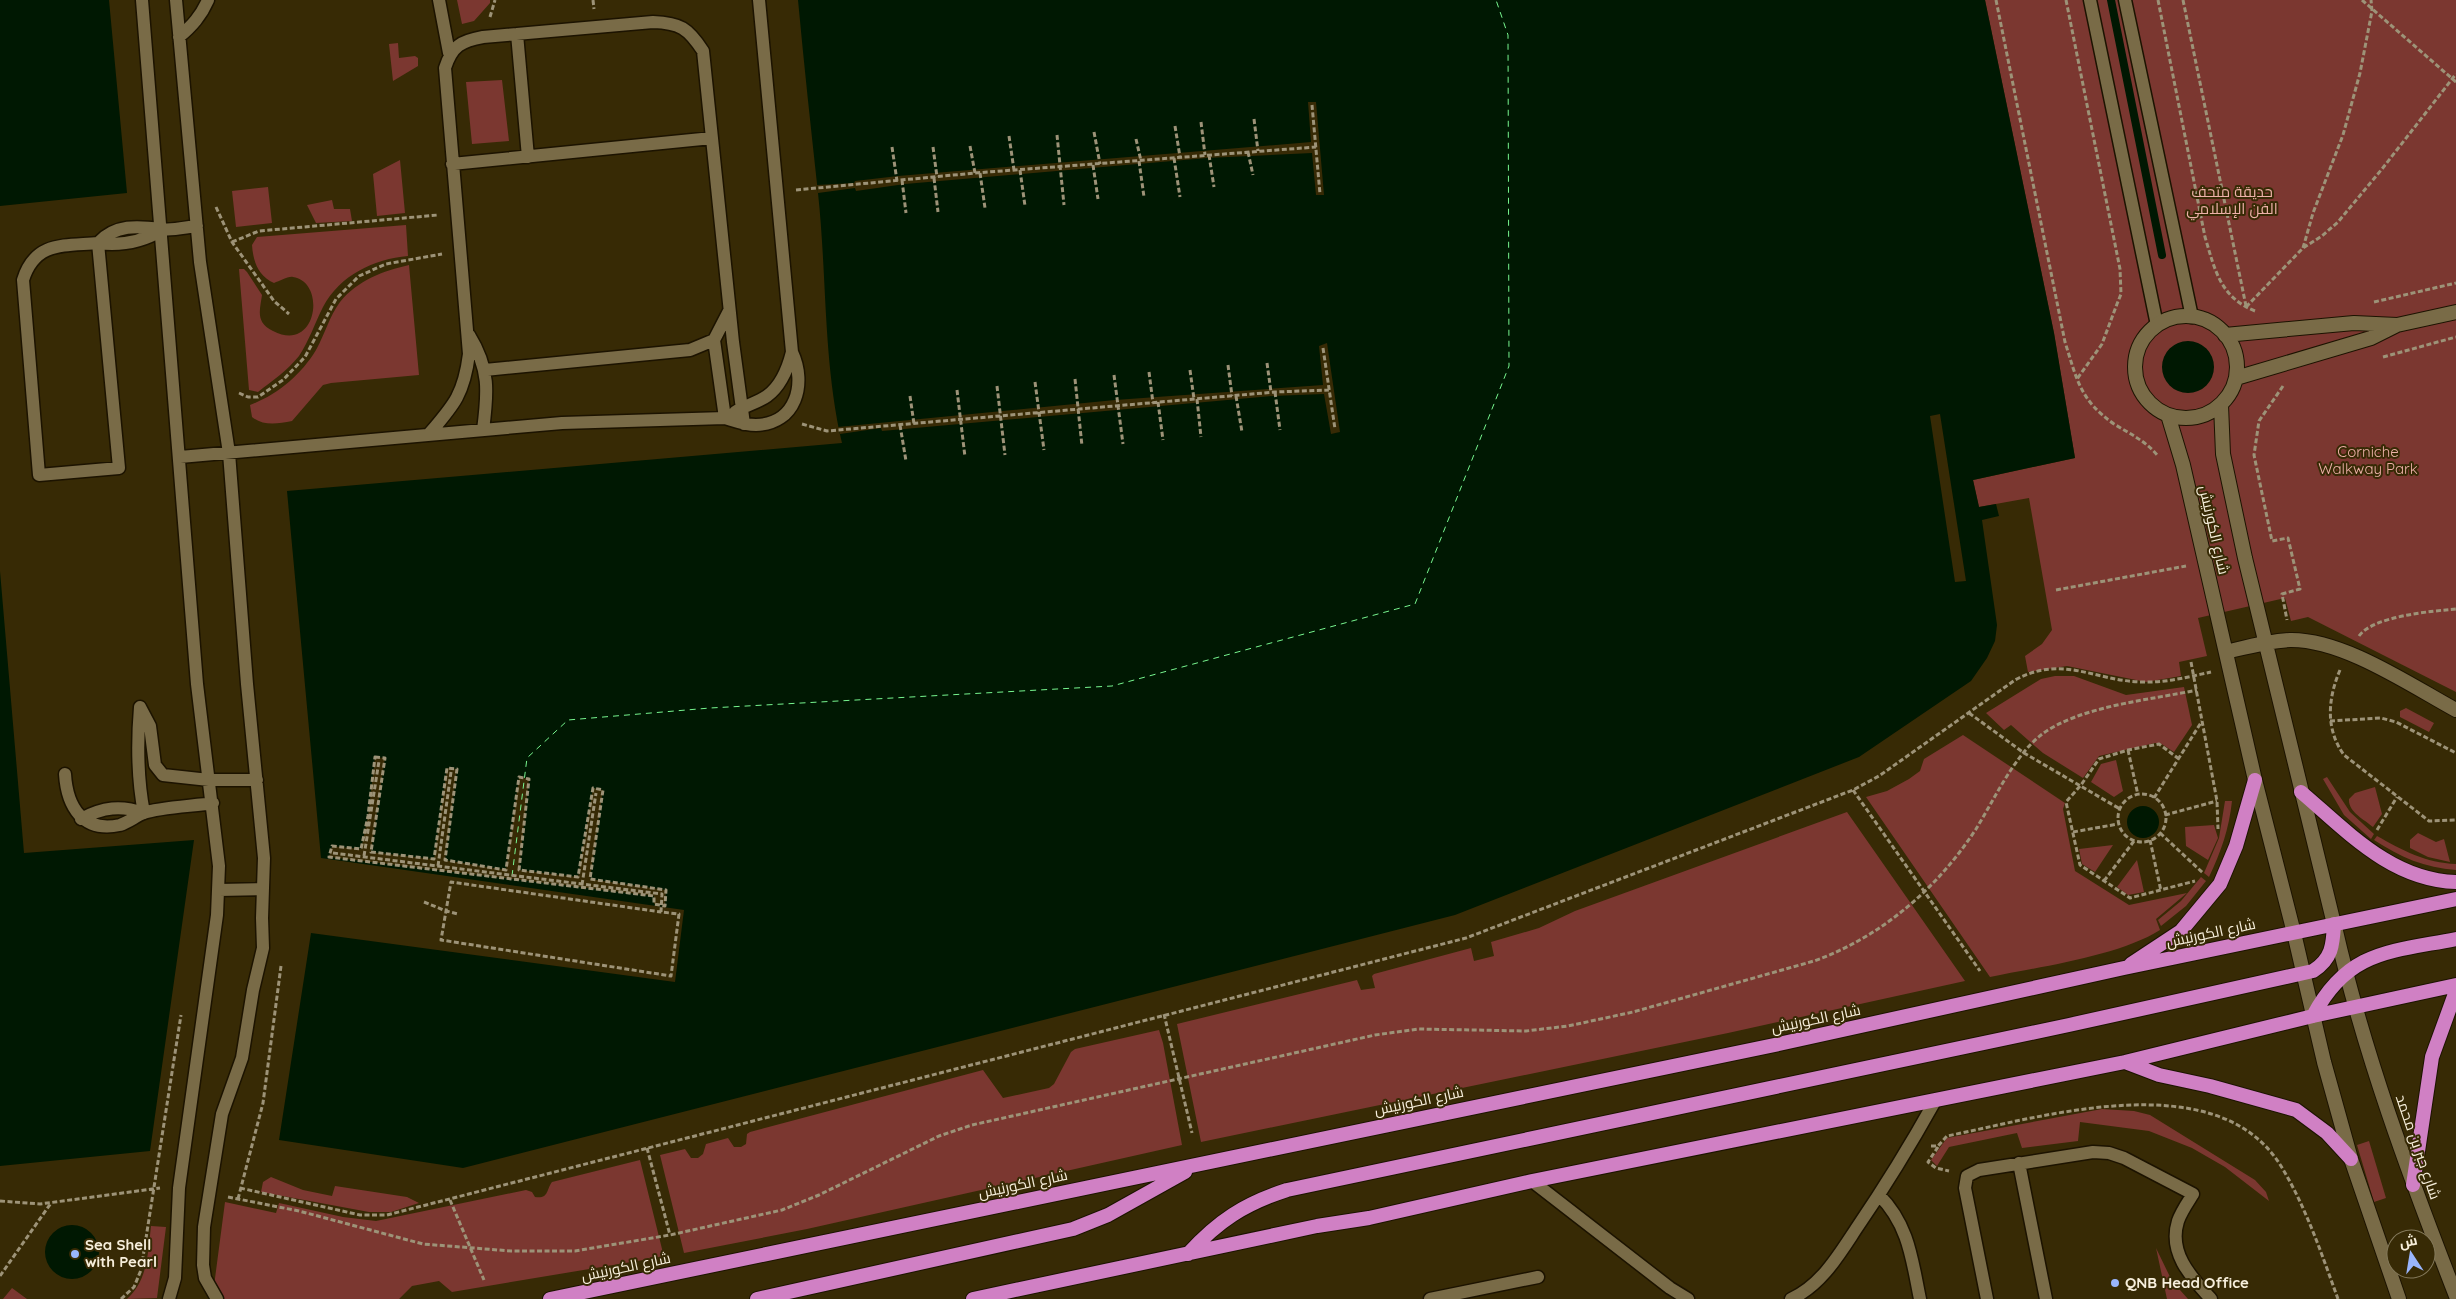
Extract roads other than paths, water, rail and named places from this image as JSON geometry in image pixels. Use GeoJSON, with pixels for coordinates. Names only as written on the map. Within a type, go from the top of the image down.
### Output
{"type":"FeatureCollection","features":[{"type":"Feature","properties":{"kind":"highway"},"geometry":{"type":"LineString","coordinates":[[2124,968],[2181,931],[2220,884],[2236,846],[2255,780]]}},
{"type":"Feature","properties":{"kind":"highway"},"geometry":{"type":"LineString","coordinates":[[2301,792],[2377,857],[2396,868],[2420,876],[2456,882]]}},
{"type":"Feature","properties":{"kind":"highway","name":"شارع الكورنيش"},"geometry":{"type":"LineString","coordinates":[[550,1299],[1779,1044],[2124,968],[2456,899]]}},
{"type":"Feature","properties":{"kind":"highway"},"geometry":{"type":"LineString","coordinates":[[1188,1254],[1208,1232],[1232,1214],[1258,1199],[1287,1190],[2059,1027],[2313,971],[2330,956],[2334,946],[2334,924]]}},
{"type":"Feature","properties":{"kind":"highway"},"geometry":{"type":"LineString","coordinates":[[2313,1016],[2326,993],[2355,966],[2378,955],[2456,939]]}},
{"type":"Feature","properties":{"kind":"highway"},"geometry":{"type":"LineString","coordinates":[[973,1299],[1317,1226],[1369,1218],[1532,1181],[2124,1062],[2313,1016],[2456,985]]}},
{"type":"Feature","properties":{"kind":"highway"},"geometry":{"type":"LineString","coordinates":[[2413,1185],[2432,1057],[2456,991]]}},
{"type":"Feature","properties":{"kind":"highway"},"geometry":{"type":"LineString","coordinates":[[2124,1062],[2159,1075],[2210,1086],[2296,1110],[2320,1126],[2351,1159]]}},
{"type":"Feature","properties":{"kind":"highway"},"geometry":{"type":"LineString","coordinates":[[757,1299],[1072,1229],[1108,1215],[1198,1165]]}},
{"type":"Feature","properties":{"kind":"street"},"geometry":{"type":"LineString","coordinates":[[2236,378],[2370,338],[2397,325],[2456,312]]}},
{"type":"Feature","properties":{"kind":"street"},"geometry":{"type":"LineString","coordinates":[[2180,317],[2192,317],[2210,323],[2225,335],[2233,348],[2236,378],[2230,392],[2220,405],[2196,417],[2182,418],[2168,415],[2154,408],[2143,396],[2136,382],[2135,366],[2137,350],[2146,336],[2157,325],[2180,317]]}},
{"type":"Feature","properties":{"kind":"street"},"geometry":{"type":"LineString","coordinates":[[2225,335],[2354,323],[2397,325]]}},
{"type":"Feature","properties":{"kind":"street","name":"شارع الكورنيش"},"geometry":{"type":"LineString","coordinates":[[2220,405],[2223,454],[2265,642],[2354,1008]]}},
{"type":"Feature","properties":{"kind":"street","name":"شارع الكورنيش"},"geometry":{"type":"LineString","coordinates":[[2168,415],[2183,465],[2255,780],[2313,1016]]}},
{"type":"Feature","properties":{"kind":"street"},"geometry":{"type":"LineString","coordinates":[[2226,652],[2265,642],[2292,640],[2323,644],[2349,653],[2456,710]]}},
{"type":"Feature","properties":{"kind":"street","name":"شارع جبر بن محمد"},"geometry":{"type":"LineString","coordinates":[[2354,1008],[2413,1185],[2456,1296]]}},
{"type":"Feature","properties":{"kind":"street"},"geometry":{"type":"LineString","coordinates":[[2313,1016],[2351,1159],[2398,1299]]}},
{"type":"Feature","properties":{"kind":"lane"},"geometry":{"type":"LineString","coordinates":[[142,0],[198,684],[218,849],[219,890],[179,1188],[175,1278],[169,1299]]}},
{"type":"Feature","properties":{"kind":"lane"},"geometry":{"type":"LineString","coordinates":[[176,0],[200,262],[229,454],[247,684],[263,838],[263,948],[253,990],[242,1058],[222,1114],[204,1226],[203,1264],[205,1278],[217,1299]]}},
{"type":"Feature","properties":{"kind":"lane"},"geometry":{"type":"LineString","coordinates":[[179,37],[203,11],[208,0]]}},
{"type":"Feature","properties":{"kind":"lane"},"geometry":{"type":"LineString","coordinates":[[429,434],[456,403],[463,387],[469,354],[445,68],[450,53],[439,0]]}},
{"type":"Feature","properties":{"kind":"lane"},"geometry":{"type":"LineString","coordinates":[[180,457],[607,420],[725,418],[744,424],[770,423],[780,417],[796,399],[800,387],[797,363],[792,352],[775,192],[759,0]]}},
{"type":"Feature","properties":{"kind":"lane"},"geometry":{"type":"LineString","coordinates":[[2090,0],[2157,325]]}},
{"type":"Feature","properties":{"kind":"lane"},"geometry":{"type":"LineString","coordinates":[[2125,0],[2192,317]]}},
{"type":"Feature","properties":{"kind":"lane"},"geometry":{"type":"LineString","coordinates":[[450,53],[466,40],[652,22],[673,23],[691,33],[703,51],[730,311],[744,424]]}},
{"type":"Feature","properties":{"kind":"lane"},"geometry":{"type":"LineString","coordinates":[[517,34],[528,157]]}},
{"type":"Feature","properties":{"kind":"lane"},"geometry":{"type":"LineString","coordinates":[[452,164],[712,138]]}},
{"type":"Feature","properties":{"kind":"lane"},"geometry":{"type":"LineString","coordinates":[[98,243],[119,468],[39,475],[23,280],[27,267],[35,256],[47,249],[98,243],[132,243],[162,230],[198,226]]}},
{"type":"Feature","properties":{"kind":"lane"},"geometry":{"type":"LineString","coordinates":[[485,370],[690,350],[714,340],[730,311]]}},
{"type":"Feature","properties":{"kind":"lane"},"geometry":{"type":"LineString","coordinates":[[468,333],[478,351],[485,370],[487,397],[484,430]]}},
{"type":"Feature","properties":{"kind":"lane"},"geometry":{"type":"LineString","coordinates":[[714,340],[725,418]]}},
{"type":"Feature","properties":{"kind":"lane"},"geometry":{"type":"LineString","coordinates":[[690,350],[707,356],[719,368]]}},
{"type":"Feature","properties":{"kind":"lane"},"geometry":{"type":"LineString","coordinates":[[725,418],[766,396],[776,387],[786,370],[792,352]]}},
{"type":"Feature","properties":{"kind":"lane"},"geometry":{"type":"LineString","coordinates":[[144,813],[137,749],[140,707],[150,726],[158,771],[169,777],[209,780],[257,780]]}},
{"type":"Feature","properties":{"kind":"lane"},"geometry":{"type":"LineString","coordinates":[[65,774],[69,798],[82,819],[107,826],[133,820],[144,813]]}},
{"type":"Feature","properties":{"kind":"lane"},"geometry":{"type":"LineString","coordinates":[[82,819],[93,812],[119,807],[144,813],[213,803]]}},
{"type":"Feature","properties":{"kind":"lane"},"geometry":{"type":"LineString","coordinates":[[219,890],[263,889]]}},
{"type":"Feature","properties":{"kind":"lane"},"geometry":{"type":"LineString","coordinates":[[1791,1299],[1819,1279],[1898,1167],[1935,1101]]}},
{"type":"Feature","properties":{"kind":"lane"},"geometry":{"type":"LineString","coordinates":[[1987,1299],[1964,1182],[1967,1176],[1973,1172],[2019,1163],[2093,1152],[2109,1153],[2124,1158],[2193,1194],[2178,1220],[2174,1244],[2192,1279],[2212,1299]]}},
{"type":"Feature","properties":{"kind":"lane"},"geometry":{"type":"LineString","coordinates":[[2019,1163],[2046,1299]]}},
{"type":"Feature","properties":{"kind":"lane"},"geometry":{"type":"LineString","coordinates":[[1532,1181],[1670,1288],[1688,1299]]}},
{"type":"Feature","properties":{"kind":"lane"},"geometry":{"type":"LineString","coordinates":[[1879,1195],[1891,1207],[1901,1224],[1920,1299]]}},
{"type":"Feature","properties":{"kind":"lane"},"geometry":{"type":"LineString","coordinates":[[1430,1299],[1538,1277]]}},
{"type":"Feature","properties":{"kind":"waterway"},"geometry":{"type":"LineString","coordinates":[[2111,0],[2162,255]]}},
{"type":"Feature","properties":{"kind":"place","name":"Sea Shell with Pearl"},"geometry":{"type":"Point","coordinates":[75,1254]}},
{"type":"Feature","properties":{"kind":"place","name":"QNB Head Office"},"geometry":{"type":"Point","coordinates":[2115,1283]}},
{"type":"Feature","properties":{"kind":"park label","name":"حديقة متحف الفن الإسلامي"},"geometry":{"type":"Point","coordinates":[2232,200]}},
{"type":"Feature","properties":{"kind":"park label","name":"Corniche Walkway Park"},"geometry":{"type":"Point","coordinates":[2368,460]}}]}
